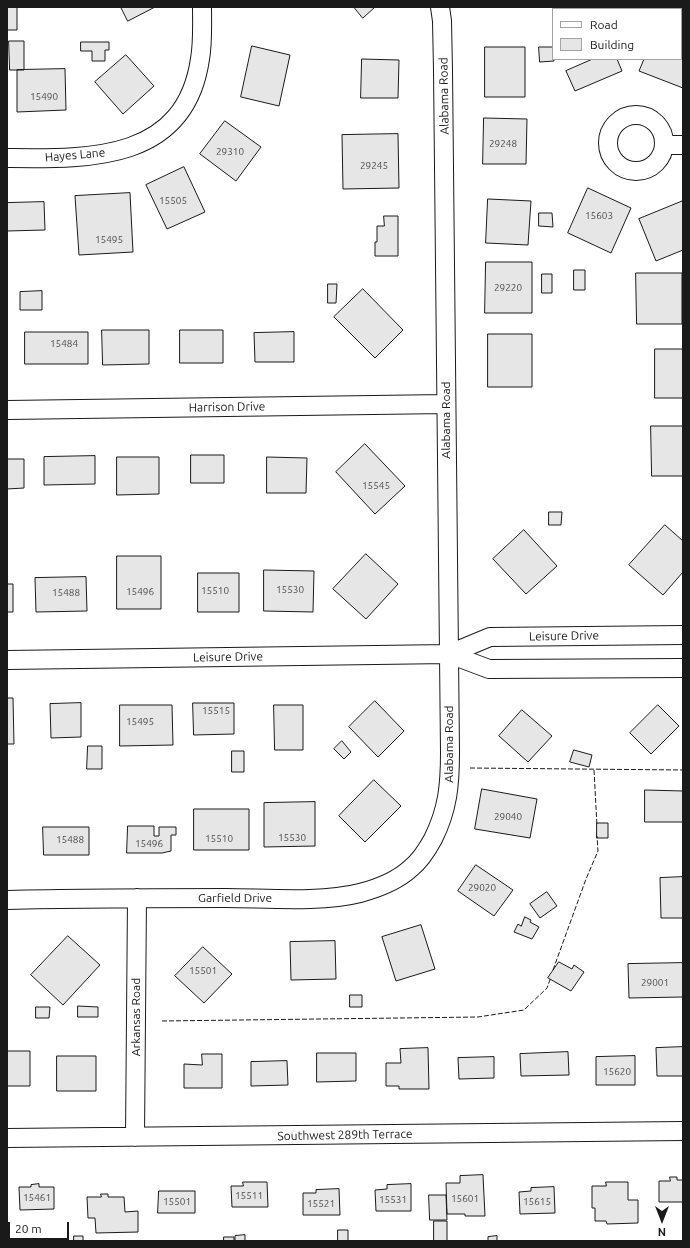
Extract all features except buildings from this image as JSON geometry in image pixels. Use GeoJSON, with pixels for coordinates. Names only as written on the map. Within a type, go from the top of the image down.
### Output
{"type":"FeatureCollection","features":[{"type":"Feature","properties":{"kind":"street","name":"Hayes Lane"},"geometry":{"type":"LineString","coordinates":[[7,158],[81,157],[110,152],[142,143],[164,130],[183,107],[191,92],[201,58],[202,7]]}},
{"type":"Feature","properties":{"kind":"street","name":"Alabama Road"},"geometry":{"type":"LineString","coordinates":[[437,831],[446,806],[450,779],[443,63],[442,21],[440,7]]}},
{"type":"Feature","properties":{"kind":"street"},"geometry":{"type":"LineString","coordinates":[[664,145],[683,145]]}},
{"type":"Feature","properties":{"kind":"street","name":"Harrison Drive"},"geometry":{"type":"LineString","coordinates":[[7,410],[446,404]]}},
{"type":"Feature","properties":{"kind":"street","name":"Leisure Drive"},"geometry":{"type":"LineString","coordinates":[[449,654],[490,637],[683,635]]}},
{"type":"Feature","properties":{"kind":"street","name":"Leisure Drive"},"geometry":{"type":"LineString","coordinates":[[7,660],[449,654],[489,669],[683,668]]}},
{"type":"Feature","properties":{"kind":"street","name":"Garfield Drive"},"geometry":{"type":"LineString","coordinates":[[7,900],[138,898],[303,899],[333,897],[359,893],[390,883],[412,868],[423,856],[437,831]]}},
{"type":"Feature","properties":{"kind":"street","name":"Arkansas Road"},"geometry":{"type":"LineString","coordinates":[[135,1137],[138,898]]}},
{"type":"Feature","properties":{"kind":"street","name":"Southwest 289th Terrace"},"geometry":{"type":"LineString","coordinates":[[7,1138],[683,1131]]}},
{"type":"Feature","properties":{"kind":"fence"},"geometry":{"type":"LineString","coordinates":[[470,768],[683,770]]}},
{"type":"Feature","properties":{"kind":"fence"},"geometry":{"type":"LineString","coordinates":[[594,770],[597,826]]}},
{"type":"Feature","properties":{"kind":"fence"},"geometry":{"type":"LineString","coordinates":[[553,970],[586,879],[598,851],[597,836]]}},
{"type":"Feature","properties":{"kind":"fence"},"geometry":{"type":"LineString","coordinates":[[162,1021],[478,1017],[524,1010],[547,988],[551,977]]}}]}
